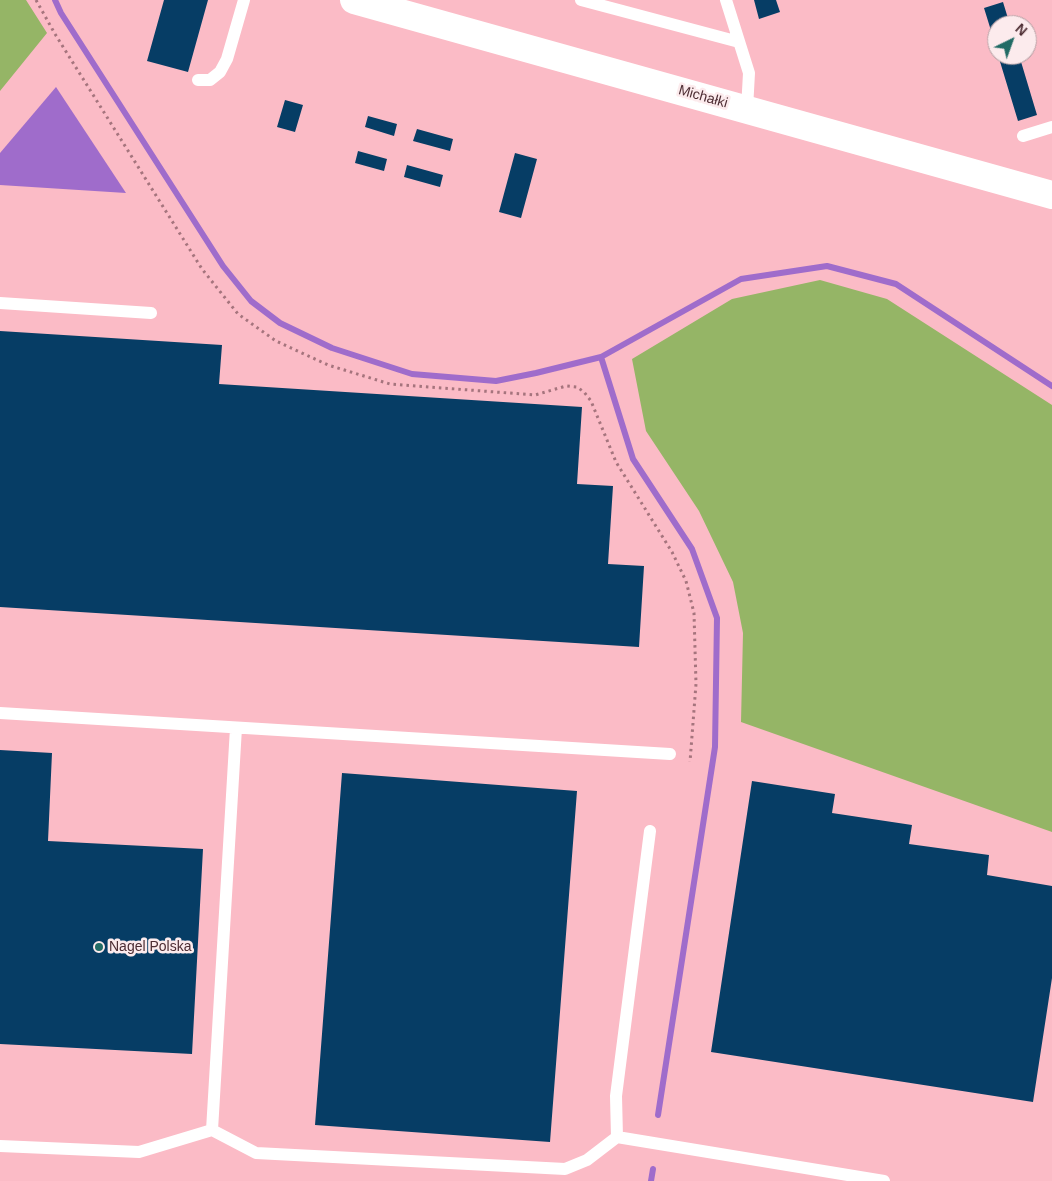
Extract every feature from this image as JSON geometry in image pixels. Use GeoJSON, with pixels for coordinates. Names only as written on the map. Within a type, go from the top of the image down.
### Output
{"type":"FeatureCollection","features":[{"type":"Feature","properties":{"kind":"street","name":"Michałki"},"geometry":{"type":"LineString","coordinates":[[354,0],[1052,195]]}},
{"type":"Feature","properties":{"kind":"lane"},"geometry":{"type":"LineString","coordinates":[[198,80],[210,80],[220,72],[227,60],[244,0]]}},
{"type":"Feature","properties":{"kind":"lane"},"geometry":{"type":"LineString","coordinates":[[581,0],[739,42]]}},
{"type":"Feature","properties":{"kind":"lane"},"geometry":{"type":"LineString","coordinates":[[726,0],[749,73],[747,109]]}},
{"type":"Feature","properties":{"kind":"lane"},"geometry":{"type":"LineString","coordinates":[[1023,136],[1052,127]]}},
{"type":"Feature","properties":{"kind":"lane"},"geometry":{"type":"LineString","coordinates":[[0,303],[151,313]]}},
{"type":"Feature","properties":{"kind":"lane"},"geometry":{"type":"LineString","coordinates":[[0,713],[670,754]]}},
{"type":"Feature","properties":{"kind":"lane"},"geometry":{"type":"LineString","coordinates":[[212,1130],[236,728]]}},
{"type":"Feature","properties":{"kind":"lane"},"geometry":{"type":"LineString","coordinates":[[618,1137],[616,1096],[650,831]]}},
{"type":"Feature","properties":{"kind":"lane"},"geometry":{"type":"LineString","coordinates":[[0,1146],[140,1152],[212,1130],[256,1153],[565,1169],[587,1160],[618,1137],[884,1181]]}},
{"type":"Feature","properties":{"kind":"path"},"geometry":{"type":"LineString","coordinates":[[36,0],[55,34],[202,268],[238,314],[276,341],[328,365],[390,384],[535,395],[566,386],[577,387],[584,392],[591,402],[616,462],[672,552],[686,581],[694,613],[696,684],[690,762]]}},
{"type":"Feature","properties":{"kind":"green space"},"geometry":{"type":"Polygon","coordinates":[[[0,0],[26,0],[47,33],[0,91],[0,0]]]}},
{"type":"Feature","properties":{"kind":"green space"},"geometry":{"type":"Polygon","coordinates":[[[820,280],[887,299],[1052,405],[1052,832],[741,722],[743,633],[733,582],[699,511],[646,431],[632,359],[732,299],[820,280]]]}},
{"type":"Feature","properties":{"kind":"shaded area"},"geometry":{"type":"Polygon","coordinates":[[[56,87],[126,193],[0,185],[0,153],[56,87]]]}},
{"type":"Feature","properties":{"kind":"building"},"geometry":{"type":"Polygon","coordinates":[[[164,0],[208,0],[188,72],[147,61],[164,0]]]}},
{"type":"Feature","properties":{"kind":"building"},"geometry":{"type":"Polygon","coordinates":[[[754,0],[776,0],[780,12],[759,19],[754,0]]]}},
{"type":"Feature","properties":{"kind":"building"},"geometry":{"type":"Polygon","coordinates":[[[1003,2],[1007,15],[987,15],[987,18],[984,8],[1003,2]]]}},
{"type":"Feature","properties":{"kind":"building"},"geometry":{"type":"Polygon","coordinates":[[[1001,65],[1022,65],[1037,115],[1018,121],[1001,65]]]}},
{"type":"Feature","properties":{"kind":"building"},"geometry":{"type":"Polygon","coordinates":[[[285,100],[303,105],[295,132],[277,127],[285,100]]]}},
{"type":"Feature","properties":{"kind":"building"},"geometry":{"type":"Polygon","coordinates":[[[368,116],[397,124],[394,136],[365,127],[368,116]]]}},
{"type":"Feature","properties":{"kind":"building"},"geometry":{"type":"Polygon","coordinates":[[[417,129],[453,139],[450,151],[413,141],[417,129]]]}},
{"type":"Feature","properties":{"kind":"building"},"geometry":{"type":"Polygon","coordinates":[[[358,151],[387,159],[384,171],[355,163],[358,151]]]}},
{"type":"Feature","properties":{"kind":"building"},"geometry":{"type":"Polygon","coordinates":[[[515,153],[537,159],[521,218],[499,212],[515,153]]]}},
{"type":"Feature","properties":{"kind":"building"},"geometry":{"type":"Polygon","coordinates":[[[407,165],[443,175],[440,187],[404,177],[407,165]]]}},
{"type":"Feature","properties":{"kind":"building"},"geometry":{"type":"Polygon","coordinates":[[[0,331],[222,345],[219,384],[582,407],[577,484],[613,486],[608,564],[644,566],[639,647],[0,607],[0,331]]]}},
{"type":"Feature","properties":{"kind":"building","name":"Nagel Polska"},"geometry":{"type":"Polygon","coordinates":[[[0,750],[52,753],[48,841],[203,849],[192,1054],[0,1044],[0,750]]]}},
{"type":"Feature","properties":{"kind":"building"},"geometry":{"type":"Polygon","coordinates":[[[342,773],[577,791],[550,1142],[315,1125],[342,773]]]}},
{"type":"Feature","properties":{"kind":"building"},"geometry":{"type":"Polygon","coordinates":[[[752,781],[835,794],[832,813],[912,825],[909,844],[989,855],[987,875],[1052,886],[1052,978],[1033,1102],[711,1052],[752,781]]]}},
{"type":"Feature","properties":{"kind":"waterway"},"geometry":{"type":"LineString","coordinates":[[55,0],[61,13],[223,266],[251,301],[280,323],[332,348],[412,374],[496,381],[601,357]]}},
{"type":"Feature","properties":{"kind":"waterway"},"geometry":{"type":"LineString","coordinates":[[658,1115],[715,747],[717,618],[692,549],[633,459],[601,357],[741,279],[827,266],[896,284],[1052,386]]}},
{"type":"Feature","properties":{"kind":"waterway"},"geometry":{"type":"LineString","coordinates":[[651,1181],[653,1169]]}},
{"type":"Feature","properties":{"kind":"place","name":"Nagel Polska"},"geometry":{"type":"Point","coordinates":[99,947]}}]}
